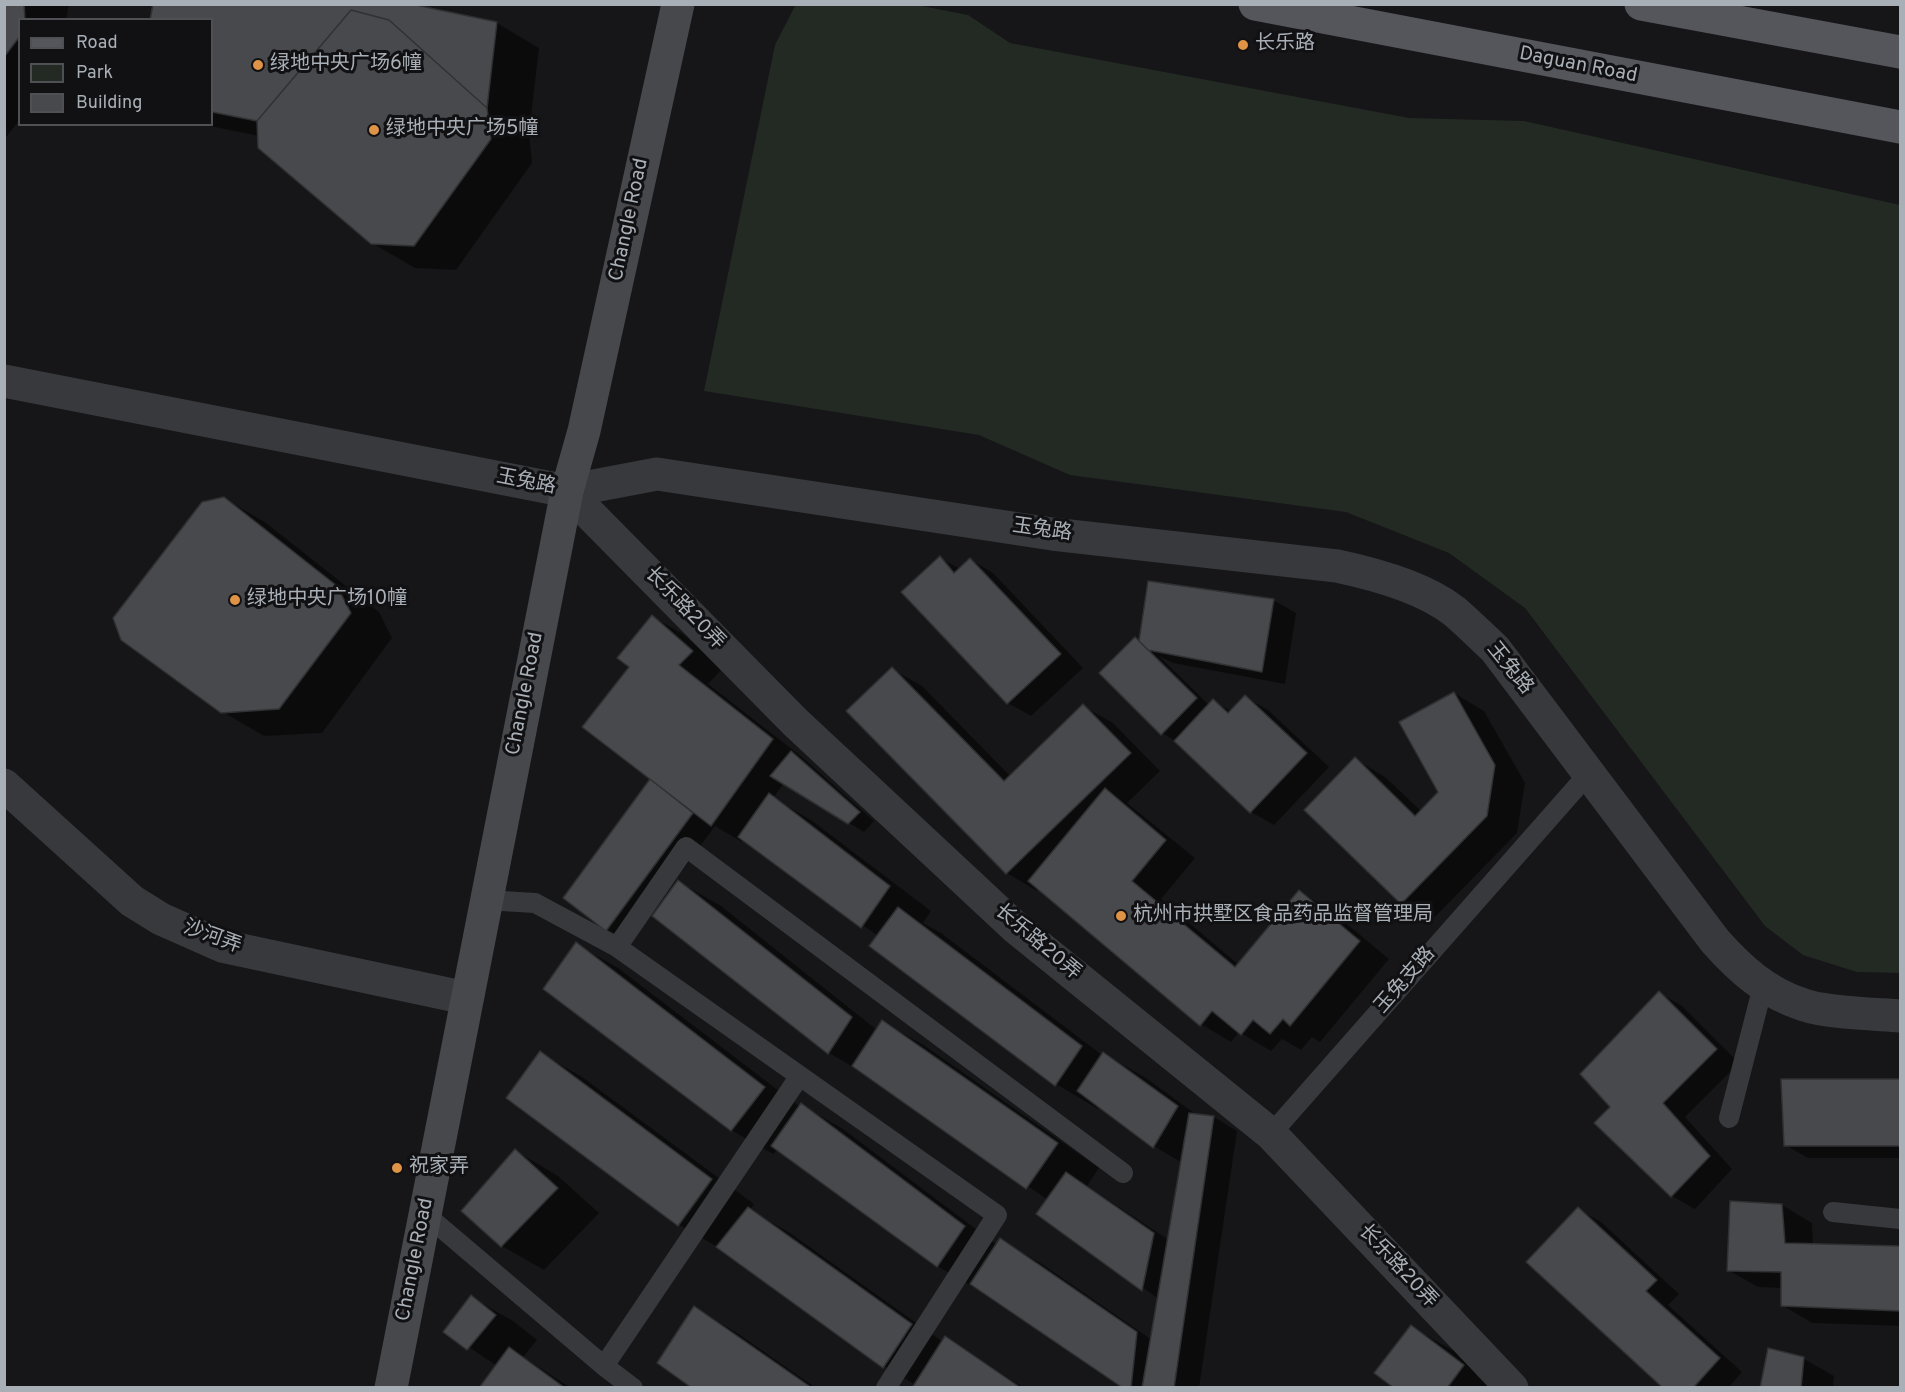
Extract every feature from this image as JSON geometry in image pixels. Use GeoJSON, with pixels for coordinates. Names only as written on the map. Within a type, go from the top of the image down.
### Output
{"type":"FeatureCollection","features":[{"type":"Feature","properties":{"kind":"main road","name":"Daguan Road"},"geometry":{"type":"LineString","coordinates":[[1255,4],[1900,127]]}},
{"type":"Feature","properties":{"kind":"main road"},"geometry":{"type":"LineString","coordinates":[[1641,4],[1900,52]]}},
{"type":"Feature","properties":{"kind":"street","name":"Changle Road"},"geometry":{"type":"LineString","coordinates":[[391,1388],[567,491],[584,431],[678,4]]}},
{"type":"Feature","properties":{"kind":"street","name":"玉兔路"},"geometry":{"type":"LineString","coordinates":[[4,381],[567,491],[657,474],[1052,534],[1337,566],[1368,572],[1404,585],[1452,610],[1495,649],[1715,941],[1741,969],[1763,986],[1805,1006],[1900,1016]]}},
{"type":"Feature","properties":{"kind":"street","name":"长乐路20弄"},"geometry":{"type":"LineString","coordinates":[[567,491],[795,722],[1016,928],[1271,1134],[1512,1388]]}},
{"type":"Feature","properties":{"kind":"street","name":"沙河弄"},"geometry":{"type":"LineString","coordinates":[[4,785],[132,901],[161,919],[222,946],[466,998]]}},
{"type":"Feature","properties":{"kind":"lane","name":"玉兔支路"},"geometry":{"type":"LineString","coordinates":[[1271,1134],[1589,773]]}},
{"type":"Feature","properties":{"kind":"lane"},"geometry":{"type":"LineString","coordinates":[[617,947],[686,848],[1123,1173]]}},
{"type":"Feature","properties":{"kind":"lane"},"geometry":{"type":"LineString","coordinates":[[486,900],[535,903],[617,947],[996,1215],[886,1388]]}},
{"type":"Feature","properties":{"kind":"lane"},"geometry":{"type":"LineString","coordinates":[[1729,1118],[1763,986]]}},
{"type":"Feature","properties":{"kind":"lane"},"geometry":{"type":"LineString","coordinates":[[604,1366],[799,1077]]}},
{"type":"Feature","properties":{"kind":"lane"},"geometry":{"type":"LineString","coordinates":[[1833,1212],[1900,1219]]}},
{"type":"Feature","properties":{"kind":"lane"},"geometry":{"type":"LineString","coordinates":[[425,1214],[633,1388]]}},
{"type":"Feature","properties":{"kind":"green space"},"geometry":{"type":"Polygon","coordinates":[[[796,4],[917,5],[968,15],[1010,43],[1409,118],[1524,121],[1900,205],[1900,973],[1857,972],[1803,955],[1765,926],[1525,608],[1449,553],[1346,512],[1070,475],[979,435],[704,391],[775,45],[796,4]]]}},
{"type":"Feature","properties":{"kind":"building"},"geometry":{"type":"Polygon","coordinates":[[[4,4],[24,4],[25,18],[18,18],[18,39],[4,57],[4,4]]]}},
{"type":"Feature","properties":{"kind":"building","name":"绿地中央广场6幢"},"geometry":{"type":"Polygon","coordinates":[[[153,4],[411,4],[497,22],[487,108],[389,20],[351,10],[257,121],[213,112],[213,18],[150,18],[153,4]]]}},
{"type":"Feature","properties":{"kind":"building","name":"绿地中央广场5幢"},"geometry":{"type":"Polygon","coordinates":[[[351,10],[389,20],[487,108],[491,139],[414,246],[371,244],[258,148],[257,121],[351,10]]]}},
{"type":"Feature","properties":{"kind":"building","name":"绿地中央广场10幢"},"geometry":{"type":"Polygon","coordinates":[[[224,497],[337,586],[351,613],[279,709],[221,713],[121,640],[113,618],[202,502],[224,497]]]}},
{"type":"Feature","properties":{"kind":"building"},"geometry":{"type":"Polygon","coordinates":[[[940,556],[954,573],[970,558],[1061,654],[1007,704],[901,592],[940,556]]]}},
{"type":"Feature","properties":{"kind":"building"},"geometry":{"type":"Polygon","coordinates":[[[1148,581],[1274,599],[1262,672],[1148,650],[1139,641],[1148,581]]]}},
{"type":"Feature","properties":{"kind":"building"},"geometry":{"type":"Polygon","coordinates":[[[652,615],[693,651],[679,665],[773,739],[711,826],[582,727],[629,667],[617,658],[652,615]]]}},
{"type":"Feature","properties":{"kind":"building"},"geometry":{"type":"Polygon","coordinates":[[[1135,637],[1197,698],[1161,735],[1099,673],[1135,637]]]}},
{"type":"Feature","properties":{"kind":"building"},"geometry":{"type":"Polygon","coordinates":[[[892,667],[1004,781],[1083,704],[1131,753],[1006,874],[846,711],[892,667]]]}},
{"type":"Feature","properties":{"kind":"building"},"geometry":{"type":"Polygon","coordinates":[[[1454,692],[1495,765],[1487,816],[1401,904],[1304,810],[1355,757],[1415,816],[1438,792],[1399,722],[1454,692]]]}},
{"type":"Feature","properties":{"kind":"building"},"geometry":{"type":"Polygon","coordinates":[[[1245,695],[1307,753],[1250,813],[1174,741],[1213,699],[1228,713],[1245,695]]]}},
{"type":"Feature","properties":{"kind":"building"},"geometry":{"type":"Polygon","coordinates":[[[791,751],[860,812],[848,824],[770,776],[791,751]]]}},
{"type":"Feature","properties":{"kind":"building"},"geometry":{"type":"Polygon","coordinates":[[[650,779],[693,813],[606,931],[563,898],[650,779]]]}},
{"type":"Feature","properties":{"kind":"building","name":"杭州市拱墅区食品药品监督管理局"},"geometry":{"type":"Polygon","coordinates":[[[1105,788],[1166,840],[1132,881],[1235,967],[1299,890],[1360,941],[1290,1026],[1283,1019],[1270,1034],[1253,1020],[1241,1035],[1212,1011],[1200,1026],[1028,881],[1105,788]]]}},
{"type":"Feature","properties":{"kind":"building"},"geometry":{"type":"Polygon","coordinates":[[[769,793],[890,886],[861,928],[738,837],[769,793]]]}},
{"type":"Feature","properties":{"kind":"building"},"geometry":{"type":"Polygon","coordinates":[[[678,880],[852,1017],[828,1054],[652,916],[678,880]]]}},
{"type":"Feature","properties":{"kind":"building"},"geometry":{"type":"Polygon","coordinates":[[[898,907],[1082,1046],[1055,1086],[869,946],[898,907]]]}},
{"type":"Feature","properties":{"kind":"building"},"geometry":{"type":"Polygon","coordinates":[[[576,942],[765,1087],[731,1131],[543,989],[576,942]]]}},
{"type":"Feature","properties":{"kind":"building"},"geometry":{"type":"Polygon","coordinates":[[[1659,991],[1717,1049],[1663,1103],[1710,1156],[1671,1197],[1594,1123],[1610,1107],[1580,1074],[1659,991]]]}},
{"type":"Feature","properties":{"kind":"building"},"geometry":{"type":"Polygon","coordinates":[[[882,1020],[1058,1143],[1026,1189],[852,1066],[882,1020]]]}},
{"type":"Feature","properties":{"kind":"building"},"geometry":{"type":"Polygon","coordinates":[[[540,1051],[712,1179],[678,1226],[506,1098],[540,1051]]]}},
{"type":"Feature","properties":{"kind":"building"},"geometry":{"type":"Polygon","coordinates":[[[1103,1052],[1178,1106],[1153,1148],[1077,1091],[1103,1052]]]}},
{"type":"Feature","properties":{"kind":"building"},"geometry":{"type":"Polygon","coordinates":[[[1781,1079],[1900,1079],[1900,1146],[1784,1146],[1781,1079]]]}},
{"type":"Feature","properties":{"kind":"building"},"geometry":{"type":"Polygon","coordinates":[[[801,1103],[965,1226],[937,1267],[771,1146],[801,1103]]]}},
{"type":"Feature","properties":{"kind":"building"},"geometry":{"type":"Polygon","coordinates":[[[1189,1113],[1214,1116],[1174,1388],[1142,1388],[1189,1113]]]}},
{"type":"Feature","properties":{"kind":"building"},"geometry":{"type":"Polygon","coordinates":[[[515,1149],[558,1188],[501,1247],[461,1211],[515,1149]]]}},
{"type":"Feature","properties":{"kind":"building"},"geometry":{"type":"Polygon","coordinates":[[[1066,1172],[1154,1233],[1142,1291],[1036,1214],[1066,1172]]]}},
{"type":"Feature","properties":{"kind":"building"},"geometry":{"type":"Polygon","coordinates":[[[1730,1201],[1782,1204],[1785,1243],[1900,1246],[1900,1311],[1781,1306],[1781,1272],[1727,1271],[1730,1201]]]}},
{"type":"Feature","properties":{"kind":"building"},"geometry":{"type":"Polygon","coordinates":[[[748,1207],[912,1324],[883,1368],[716,1247],[748,1207]]]}},
{"type":"Feature","properties":{"kind":"building"},"geometry":{"type":"Polygon","coordinates":[[[1578,1207],[1657,1280],[1646,1291],[1720,1358],[1693,1388],[1663,1388],[1526,1262],[1578,1207]]]}},
{"type":"Feature","properties":{"kind":"building"},"geometry":{"type":"Polygon","coordinates":[[[1000,1238],[1137,1332],[1131,1388],[1123,1388],[970,1284],[1000,1238]]]}},
{"type":"Feature","properties":{"kind":"building"},"geometry":{"type":"Polygon","coordinates":[[[471,1295],[496,1315],[467,1350],[443,1332],[471,1295]]]}},
{"type":"Feature","properties":{"kind":"building"},"geometry":{"type":"Polygon","coordinates":[[[694,1306],[812,1388],[692,1388],[657,1363],[694,1306]]]}},
{"type":"Feature","properties":{"kind":"building"},"geometry":{"type":"Polygon","coordinates":[[[1411,1325],[1464,1365],[1447,1388],[1394,1388],[1374,1373],[1411,1325]]]}},
{"type":"Feature","properties":{"kind":"building"},"geometry":{"type":"Polygon","coordinates":[[[945,1336],[1021,1388],[912,1388],[945,1336]]]}},
{"type":"Feature","properties":{"kind":"building"},"geometry":{"type":"Polygon","coordinates":[[[509,1347],[565,1388],[479,1388],[509,1347]]]}},
{"type":"Feature","properties":{"kind":"building"},"geometry":{"type":"Polygon","coordinates":[[[1768,1348],[1804,1357],[1801,1388],[1760,1388],[1768,1348]]]}},
{"type":"Feature","properties":{"kind":"place","name":"长乐路"},"geometry":{"type":"Point","coordinates":[1243,45]}},
{"type":"Feature","properties":{"kind":"place","name":"绿地中央广场6幢"},"geometry":{"type":"Point","coordinates":[258,65]}},
{"type":"Feature","properties":{"kind":"place","name":"绿地中央广场5幢"},"geometry":{"type":"Point","coordinates":[374,130]}},
{"type":"Feature","properties":{"kind":"place","name":"绿地中央广场10幢"},"geometry":{"type":"Point","coordinates":[235,600]}},
{"type":"Feature","properties":{"kind":"place","name":"杭州市拱墅区食品药品监督管理局"},"geometry":{"type":"Point","coordinates":[1121,916]}},
{"type":"Feature","properties":{"kind":"place","name":"祝家弄"},"geometry":{"type":"Point","coordinates":[397,1168]}}]}
